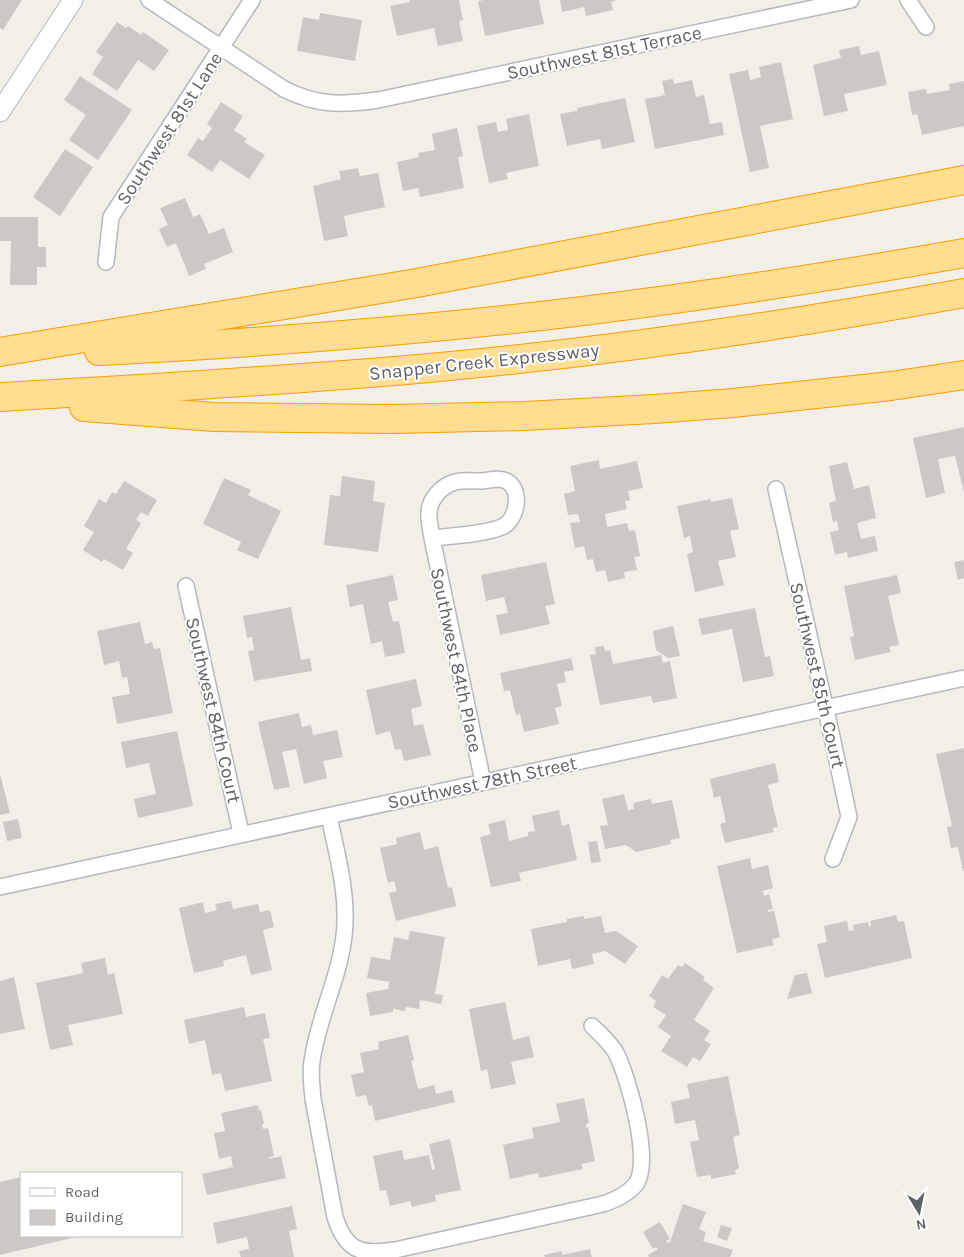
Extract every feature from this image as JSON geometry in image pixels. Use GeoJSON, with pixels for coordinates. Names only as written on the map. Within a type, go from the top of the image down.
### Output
{"type":"FeatureCollection","features":[{"type":"Feature","properties":{"kind":"highway"},"geometry":{"type":"LineString","coordinates":[[0,352],[426,281],[964,180]]}},
{"type":"Feature","properties":{"kind":"highway","name":"Snapper Creek Expressway"},"geometry":{"type":"LineString","coordinates":[[0,356],[280,340],[490,321],[583,311],[768,286],[964,253]]}},
{"type":"Feature","properties":{"kind":"highway","name":"Snapper Creek Expressway"},"geometry":{"type":"LineString","coordinates":[[0,399],[285,380],[421,369],[534,357],[734,331],[964,293]]}},
{"type":"Feature","properties":{"kind":"highway"},"geometry":{"type":"LineString","coordinates":[[0,399],[214,417],[393,419],[525,416],[733,403],[891,386],[964,375]]}},
{"type":"Feature","properties":{"kind":"street"},"geometry":{"type":"LineString","coordinates":[[0,112],[73,0]]}},
{"type":"Feature","properties":{"kind":"street","name":"Southwest 81st Terrace"},"geometry":{"type":"LineString","coordinates":[[150,0],[278,85],[298,96],[330,104],[357,103],[851,0]]}},
{"type":"Feature","properties":{"kind":"street","name":"Southwest 81st Lane"},"geometry":{"type":"LineString","coordinates":[[106,262],[111,217],[252,0]]}},
{"type":"Feature","properties":{"kind":"street"},"geometry":{"type":"LineString","coordinates":[[908,0],[926,27]]}},
{"type":"Feature","properties":{"kind":"street","name":"Southwest 84th Place"},"geometry":{"type":"LineString","coordinates":[[432,538],[484,531],[505,525],[509,522],[516,506],[513,487],[508,482],[500,480],[455,482],[440,490],[429,508],[432,538],[482,782]]}},
{"type":"Feature","properties":{"kind":"street","name":"Southwest 85th Court"},"geometry":{"type":"LineString","coordinates":[[776,489],[849,816],[833,859]]}},
{"type":"Feature","properties":{"kind":"street","name":"Southwest 84th Court"},"geometry":{"type":"LineString","coordinates":[[186,586],[241,833]]}},
{"type":"Feature","properties":{"kind":"street","name":"Southwest 78th Street"},"geometry":{"type":"LineString","coordinates":[[0,887],[241,833],[329,816],[964,678]]}},
{"type":"Feature","properties":{"kind":"street"},"geometry":{"type":"LineString","coordinates":[[329,816],[343,886],[345,928],[338,966],[314,1048],[311,1074],[312,1099],[337,1225],[352,1245],[364,1254],[396,1250],[611,1202],[634,1187],[642,1168],[642,1153],[629,1091],[618,1056],[614,1049],[592,1026]]}},
{"type":"Feature","properties":{"kind":"building"},"geometry":{"type":"Polygon","coordinates":[[[0,0],[22,0],[3,30],[0,28],[0,0]]]}},
{"type":"Feature","properties":{"kind":"building"},"geometry":{"type":"Polygon","coordinates":[[[409,0],[459,0],[463,20],[459,21],[463,41],[438,46],[434,28],[397,36],[390,6],[410,2],[409,0]]]}},
{"type":"Feature","properties":{"kind":"building"},"geometry":{"type":"Polygon","coordinates":[[[539,0],[544,24],[485,36],[478,1],[539,0]]]}},
{"type":"Feature","properties":{"kind":"building"},"geometry":{"type":"Polygon","coordinates":[[[560,0],[615,1],[611,2],[613,10],[586,16],[584,7],[562,12],[560,0]]]}},
{"type":"Feature","properties":{"kind":"building"},"geometry":{"type":"Polygon","coordinates":[[[320,13],[362,20],[355,61],[297,51],[303,17],[319,20],[320,13]]]}},
{"type":"Feature","properties":{"kind":"building"},"geometry":{"type":"Polygon","coordinates":[[[117,22],[126,28],[128,26],[141,35],[143,32],[169,50],[154,71],[138,60],[117,91],[92,74],[103,57],[96,52],[117,22]]]}},
{"type":"Feature","properties":{"kind":"building"},"geometry":{"type":"Polygon","coordinates":[[[859,46],[861,55],[879,51],[887,85],[844,94],[848,111],[824,116],[813,65],[841,58],[839,50],[859,46]]]}},
{"type":"Feature","properties":{"kind":"building"},"geometry":{"type":"Polygon","coordinates":[[[781,62],[793,119],[760,126],[769,168],[750,172],[729,74],[748,70],[750,80],[761,77],[759,67],[781,62]]]}},
{"type":"Feature","properties":{"kind":"building"},"geometry":{"type":"Polygon","coordinates":[[[80,76],[132,110],[98,160],[69,140],[86,115],[64,100],[80,76]]]}},
{"type":"Feature","properties":{"kind":"building"},"geometry":{"type":"Polygon","coordinates":[[[673,79],[674,84],[692,80],[696,97],[704,95],[710,124],[722,122],[724,135],[655,149],[645,99],[665,95],[662,81],[673,79]]]}},
{"type":"Feature","properties":{"kind":"building"},"geometry":{"type":"Polygon","coordinates":[[[964,81],[964,126],[922,135],[917,114],[912,115],[908,92],[926,89],[927,94],[950,90],[949,84],[964,81]]]}},
{"type":"Feature","properties":{"kind":"building"},"geometry":{"type":"Polygon","coordinates":[[[625,98],[635,142],[602,149],[600,139],[567,146],[560,114],[577,111],[577,108],[625,98]]]}},
{"type":"Feature","properties":{"kind":"building"},"geometry":{"type":"Polygon","coordinates":[[[221,102],[243,116],[234,130],[247,139],[244,142],[265,155],[249,179],[220,160],[212,172],[187,155],[198,138],[203,141],[212,128],[207,124],[221,102]]]}},
{"type":"Feature","properties":{"kind":"building"},"geometry":{"type":"Polygon","coordinates":[[[529,114],[539,166],[506,173],[508,179],[489,183],[477,126],[496,122],[498,132],[508,130],[506,119],[529,114]]]}},
{"type":"Feature","properties":{"kind":"building"},"geometry":{"type":"Polygon","coordinates":[[[457,128],[463,156],[458,157],[464,188],[420,197],[418,188],[403,191],[397,162],[419,157],[418,153],[435,150],[432,134],[457,128]]]}},
{"type":"Feature","properties":{"kind":"building"},"geometry":{"type":"Polygon","coordinates":[[[65,149],[93,167],[60,216],[33,197],[65,149]]]}},
{"type":"Feature","properties":{"kind":"building"},"geometry":{"type":"Polygon","coordinates":[[[358,168],[360,176],[378,173],[385,207],[344,216],[348,236],[324,241],[313,186],[341,179],[339,171],[358,168]]]}},
{"type":"Feature","properties":{"kind":"building"},"geometry":{"type":"Polygon","coordinates":[[[185,198],[193,217],[200,214],[209,234],[224,228],[233,252],[204,264],[206,269],[189,276],[176,243],[167,247],[159,229],[168,225],[160,208],[185,198]]]}},
{"type":"Feature","properties":{"kind":"building"},"geometry":{"type":"Polygon","coordinates":[[[0,217],[38,217],[38,247],[46,247],[46,267],[37,267],[37,285],[10,285],[11,241],[0,241],[0,217]]]}},
{"type":"Feature","properties":{"kind":"building"},"geometry":{"type":"Polygon","coordinates":[[[964,427],[964,492],[955,456],[938,459],[945,493],[926,498],[913,438],[964,427]]]}},
{"type":"Feature","properties":{"kind":"building"},"geometry":{"type":"Polygon","coordinates":[[[599,460],[600,469],[637,461],[643,488],[628,491],[630,500],[625,501],[627,509],[605,514],[607,527],[627,523],[629,531],[635,530],[640,556],[634,557],[637,570],[624,572],[625,578],[608,582],[605,570],[596,572],[593,559],[587,560],[584,546],[575,548],[570,523],[580,522],[578,514],[568,515],[564,494],[575,491],[570,466],[599,460]]]}},
{"type":"Feature","properties":{"kind":"building"},"geometry":{"type":"Polygon","coordinates":[[[847,462],[854,489],[869,485],[876,518],[857,523],[861,539],[875,536],[878,551],[848,558],[847,552],[835,555],[830,532],[839,530],[837,521],[833,522],[829,503],[836,501],[829,466],[847,462]]]}},
{"type":"Feature","properties":{"kind":"building"},"geometry":{"type":"Polygon","coordinates":[[[342,476],[375,481],[373,501],[385,503],[378,552],[324,545],[330,495],[340,496],[342,476]]]}},
{"type":"Feature","properties":{"kind":"building"},"geometry":{"type":"Polygon","coordinates":[[[224,478],[251,490],[248,495],[281,511],[258,559],[237,550],[241,542],[203,524],[224,478]]]}},
{"type":"Feature","properties":{"kind":"building"},"geometry":{"type":"Polygon","coordinates":[[[124,481],[157,500],[148,516],[141,512],[136,520],[141,523],[126,549],[133,553],[123,570],[104,559],[102,562],[83,550],[94,532],[84,526],[99,499],[106,503],[112,492],[116,494],[124,481]]]}},
{"type":"Feature","properties":{"kind":"building"},"geometry":{"type":"Polygon","coordinates":[[[732,498],[739,529],[730,531],[736,557],[718,561],[724,585],[695,592],[687,554],[693,552],[690,536],[684,538],[677,506],[711,499],[711,502],[732,498]]]}},
{"type":"Feature","properties":{"kind":"building"},"geometry":{"type":"Polygon","coordinates":[[[964,560],[964,578],[958,580],[954,562],[964,560]]]}},
{"type":"Feature","properties":{"kind":"building"},"geometry":{"type":"Polygon","coordinates":[[[546,562],[555,604],[545,606],[550,624],[500,635],[496,615],[508,613],[504,597],[486,601],[481,575],[546,562]]]}},
{"type":"Feature","properties":{"kind":"building"},"geometry":{"type":"Polygon","coordinates":[[[393,575],[398,600],[388,602],[393,622],[399,621],[405,653],[385,657],[382,641],[371,644],[363,604],[350,607],[346,585],[393,575]]]}},
{"type":"Feature","properties":{"kind":"building"},"geometry":{"type":"Polygon","coordinates":[[[897,575],[901,593],[888,596],[899,645],[889,647],[891,652],[855,660],[850,637],[854,636],[844,586],[897,575]]]}},
{"type":"Feature","properties":{"kind":"building"},"geometry":{"type":"Polygon","coordinates":[[[291,607],[301,660],[310,658],[312,671],[254,681],[248,651],[254,650],[252,637],[247,638],[243,616],[291,607]]]}},
{"type":"Feature","properties":{"kind":"building"},"geometry":{"type":"Polygon","coordinates":[[[755,608],[765,657],[770,656],[774,676],[743,682],[732,629],[702,635],[698,619],[755,608]]]}},
{"type":"Feature","properties":{"kind":"building"},"geometry":{"type":"Polygon","coordinates":[[[140,622],[145,644],[152,642],[154,649],[160,648],[173,713],[117,724],[112,697],[130,694],[127,677],[122,678],[119,661],[104,665],[97,631],[140,622]]]}},
{"type":"Feature","properties":{"kind":"building"},"geometry":{"type":"Polygon","coordinates":[[[673,626],[680,656],[668,658],[656,650],[653,631],[673,626]]]}},
{"type":"Feature","properties":{"kind":"building"},"geometry":{"type":"Polygon","coordinates":[[[604,646],[605,651],[610,650],[613,664],[661,655],[663,663],[670,661],[677,698],[653,703],[651,696],[600,705],[590,655],[596,654],[595,647],[604,646]]]}},
{"type":"Feature","properties":{"kind":"building"},"geometry":{"type":"Polygon","coordinates":[[[571,658],[574,670],[564,672],[566,682],[557,684],[562,706],[555,708],[559,724],[524,732],[520,714],[516,715],[510,690],[504,691],[500,673],[571,658]]]}},
{"type":"Feature","properties":{"kind":"building"},"geometry":{"type":"Polygon","coordinates":[[[416,679],[422,706],[411,709],[414,726],[423,724],[431,755],[404,761],[401,749],[395,750],[390,731],[376,735],[366,690],[416,679]]]}},
{"type":"Feature","properties":{"kind":"building"},"geometry":{"type":"Polygon","coordinates":[[[299,713],[302,727],[311,725],[313,735],[337,730],[343,757],[323,761],[327,778],[304,784],[296,749],[282,752],[290,787],[274,790],[258,722],[299,713]]]}},
{"type":"Feature","properties":{"kind":"building"},"geometry":{"type":"Polygon","coordinates":[[[177,731],[193,806],[138,818],[134,799],[156,794],[149,763],[126,768],[121,742],[177,731]]]}},
{"type":"Feature","properties":{"kind":"building"},"geometry":{"type":"Polygon","coordinates":[[[964,748],[963,871],[958,847],[951,848],[947,827],[952,826],[936,754],[964,748]]]}},
{"type":"Feature","properties":{"kind":"building"},"geometry":{"type":"Polygon","coordinates":[[[775,763],[779,782],[768,785],[778,827],[773,828],[774,832],[725,843],[720,824],[726,822],[720,796],[714,798],[710,779],[775,763]]]}},
{"type":"Feature","properties":{"kind":"building"},"geometry":{"type":"Polygon","coordinates":[[[0,774],[10,813],[0,815],[0,774]]]}},
{"type":"Feature","properties":{"kind":"building"},"geometry":{"type":"Polygon","coordinates":[[[624,794],[628,810],[634,809],[633,803],[650,799],[652,804],[672,800],[680,838],[670,840],[671,844],[636,852],[626,845],[605,849],[600,826],[608,825],[602,799],[624,794]]]}},
{"type":"Feature","properties":{"kind":"building"},"geometry":{"type":"Polygon","coordinates":[[[559,810],[562,826],[569,824],[577,860],[519,873],[521,881],[491,887],[480,837],[491,834],[488,824],[505,820],[509,841],[528,836],[528,832],[535,831],[532,816],[559,810]]]}},
{"type":"Feature","properties":{"kind":"building"},"geometry":{"type":"Polygon","coordinates":[[[18,819],[22,838],[7,841],[3,822],[18,819]]]}},
{"type":"Feature","properties":{"kind":"building"},"geometry":{"type":"Polygon","coordinates":[[[420,832],[424,850],[438,846],[448,888],[452,887],[456,906],[396,921],[389,893],[397,891],[394,881],[388,883],[380,848],[397,844],[396,838],[420,832]]]}},
{"type":"Feature","properties":{"kind":"building"},"geometry":{"type":"Polygon","coordinates":[[[597,841],[601,862],[591,863],[588,842],[597,841]]]}},
{"type":"Feature","properties":{"kind":"building"},"geometry":{"type":"Polygon","coordinates":[[[750,858],[752,869],[768,865],[773,888],[763,891],[764,896],[769,894],[773,909],[768,910],[768,912],[774,911],[780,937],[772,939],[774,945],[737,953],[717,866],[750,858]]]}},
{"type":"Feature","properties":{"kind":"building"},"geometry":{"type":"Polygon","coordinates":[[[231,901],[233,909],[258,904],[260,912],[270,910],[274,927],[263,930],[272,970],[251,975],[246,955],[223,961],[224,966],[194,973],[179,908],[203,902],[205,913],[217,910],[215,904],[231,901]]]}},
{"type":"Feature","properties":{"kind":"building"},"geometry":{"type":"Polygon","coordinates":[[[896,915],[898,922],[904,921],[912,958],[825,978],[817,944],[827,942],[824,926],[847,921],[849,931],[854,930],[853,925],[868,922],[869,927],[871,926],[870,921],[896,915]]]}},
{"type":"Feature","properties":{"kind":"building"},"geometry":{"type":"Polygon","coordinates":[[[584,916],[584,919],[601,916],[605,933],[616,931],[638,946],[625,964],[605,951],[592,954],[594,964],[572,969],[570,959],[538,966],[531,929],[567,922],[567,919],[584,916]]]}},
{"type":"Feature","properties":{"kind":"building"},"geometry":{"type":"Polygon","coordinates":[[[410,931],[445,937],[435,994],[443,995],[441,1004],[420,1000],[419,1009],[406,1007],[405,1011],[393,1009],[393,1012],[370,1016],[366,993],[388,989],[389,982],[367,978],[371,957],[390,960],[394,937],[408,940],[410,931]]]}},
{"type":"Feature","properties":{"kind":"building"},"geometry":{"type":"Polygon","coordinates":[[[105,958],[108,975],[114,973],[123,1014],[68,1025],[73,1045],[50,1050],[36,983],[83,973],[81,963],[105,958]]]}},
{"type":"Feature","properties":{"kind":"building"},"geometry":{"type":"Polygon","coordinates":[[[685,963],[705,977],[703,980],[714,988],[694,1020],[710,1031],[704,1040],[711,1044],[700,1061],[693,1057],[687,1067],[661,1051],[671,1036],[658,1027],[666,1015],[653,1007],[656,1001],[649,996],[662,975],[668,979],[678,965],[682,967],[685,963]]]}},
{"type":"Feature","properties":{"kind":"building"},"geometry":{"type":"Polygon","coordinates":[[[807,973],[812,993],[787,999],[795,975],[807,973]]]}},
{"type":"Feature","properties":{"kind":"building"},"geometry":{"type":"Polygon","coordinates":[[[14,977],[25,1029],[0,1034],[0,981],[14,977]]]}},
{"type":"Feature","properties":{"kind":"building"},"geometry":{"type":"Polygon","coordinates":[[[505,1002],[513,1040],[529,1036],[534,1057],[511,1062],[516,1084],[491,1089],[487,1069],[481,1071],[469,1009],[505,1002]]]}},
{"type":"Feature","properties":{"kind":"building"},"geometry":{"type":"Polygon","coordinates":[[[244,1007],[246,1017],[265,1013],[270,1038],[263,1039],[272,1081],[225,1091],[221,1073],[212,1075],[205,1040],[189,1044],[184,1020],[244,1007]]]}},
{"type":"Feature","properties":{"kind":"building"},"geometry":{"type":"Polygon","coordinates":[[[408,1035],[414,1060],[411,1061],[418,1089],[434,1085],[436,1094],[452,1090],[455,1102],[375,1121],[372,1105],[369,1106],[366,1095],[356,1097],[351,1075],[364,1072],[360,1053],[379,1049],[378,1042],[408,1035]]]}},
{"type":"Feature","properties":{"kind":"building"},"geometry":{"type":"Polygon","coordinates":[[[728,1076],[740,1135],[733,1137],[739,1168],[735,1170],[736,1174],[711,1179],[711,1175],[697,1177],[690,1142],[699,1140],[695,1120],[675,1124],[671,1102],[690,1098],[687,1084],[728,1076]]]}},
{"type":"Feature","properties":{"kind":"building"},"geometry":{"type":"Polygon","coordinates":[[[584,1098],[589,1123],[586,1124],[586,1128],[588,1127],[595,1161],[581,1164],[583,1169],[539,1178],[538,1173],[510,1179],[503,1145],[534,1138],[532,1128],[560,1122],[556,1104],[584,1098]]]}},
{"type":"Feature","properties":{"kind":"building"},"geometry":{"type":"Polygon","coordinates":[[[258,1105],[264,1124],[262,1124],[263,1129],[268,1128],[274,1156],[269,1157],[269,1159],[281,1156],[286,1178],[207,1195],[202,1174],[233,1167],[231,1156],[219,1159],[214,1133],[225,1131],[221,1113],[258,1105]]]}},
{"type":"Feature","properties":{"kind":"building"},"geometry":{"type":"Polygon","coordinates":[[[450,1139],[461,1190],[435,1195],[436,1201],[412,1207],[410,1201],[390,1206],[386,1190],[380,1191],[373,1156],[402,1150],[404,1160],[429,1155],[432,1170],[435,1169],[429,1144],[450,1139]]]}},
{"type":"Feature","properties":{"kind":"building"},"geometry":{"type":"Polygon","coordinates":[[[20,1177],[20,1237],[76,1237],[0,1255],[0,1182],[20,1177]]]}},
{"type":"Feature","properties":{"kind":"building"},"geometry":{"type":"Polygon","coordinates":[[[683,1204],[706,1212],[699,1229],[706,1232],[703,1241],[733,1250],[730,1257],[649,1257],[648,1255],[658,1249],[656,1247],[653,1249],[643,1232],[660,1222],[670,1239],[666,1241],[667,1243],[670,1242],[683,1204]]]}},
{"type":"Feature","properties":{"kind":"building"},"geometry":{"type":"Polygon","coordinates":[[[292,1206],[297,1229],[289,1231],[294,1257],[241,1257],[239,1251],[249,1249],[247,1237],[217,1244],[213,1223],[292,1206]]]}},
{"type":"Feature","properties":{"kind":"building"},"geometry":{"type":"Polygon","coordinates":[[[721,1225],[732,1228],[727,1241],[717,1237],[721,1225]]]}},
{"type":"Feature","properties":{"kind":"building"},"geometry":{"type":"Polygon","coordinates":[[[590,1249],[592,1257],[545,1257],[544,1255],[562,1251],[562,1255],[590,1249]]]}}]}
